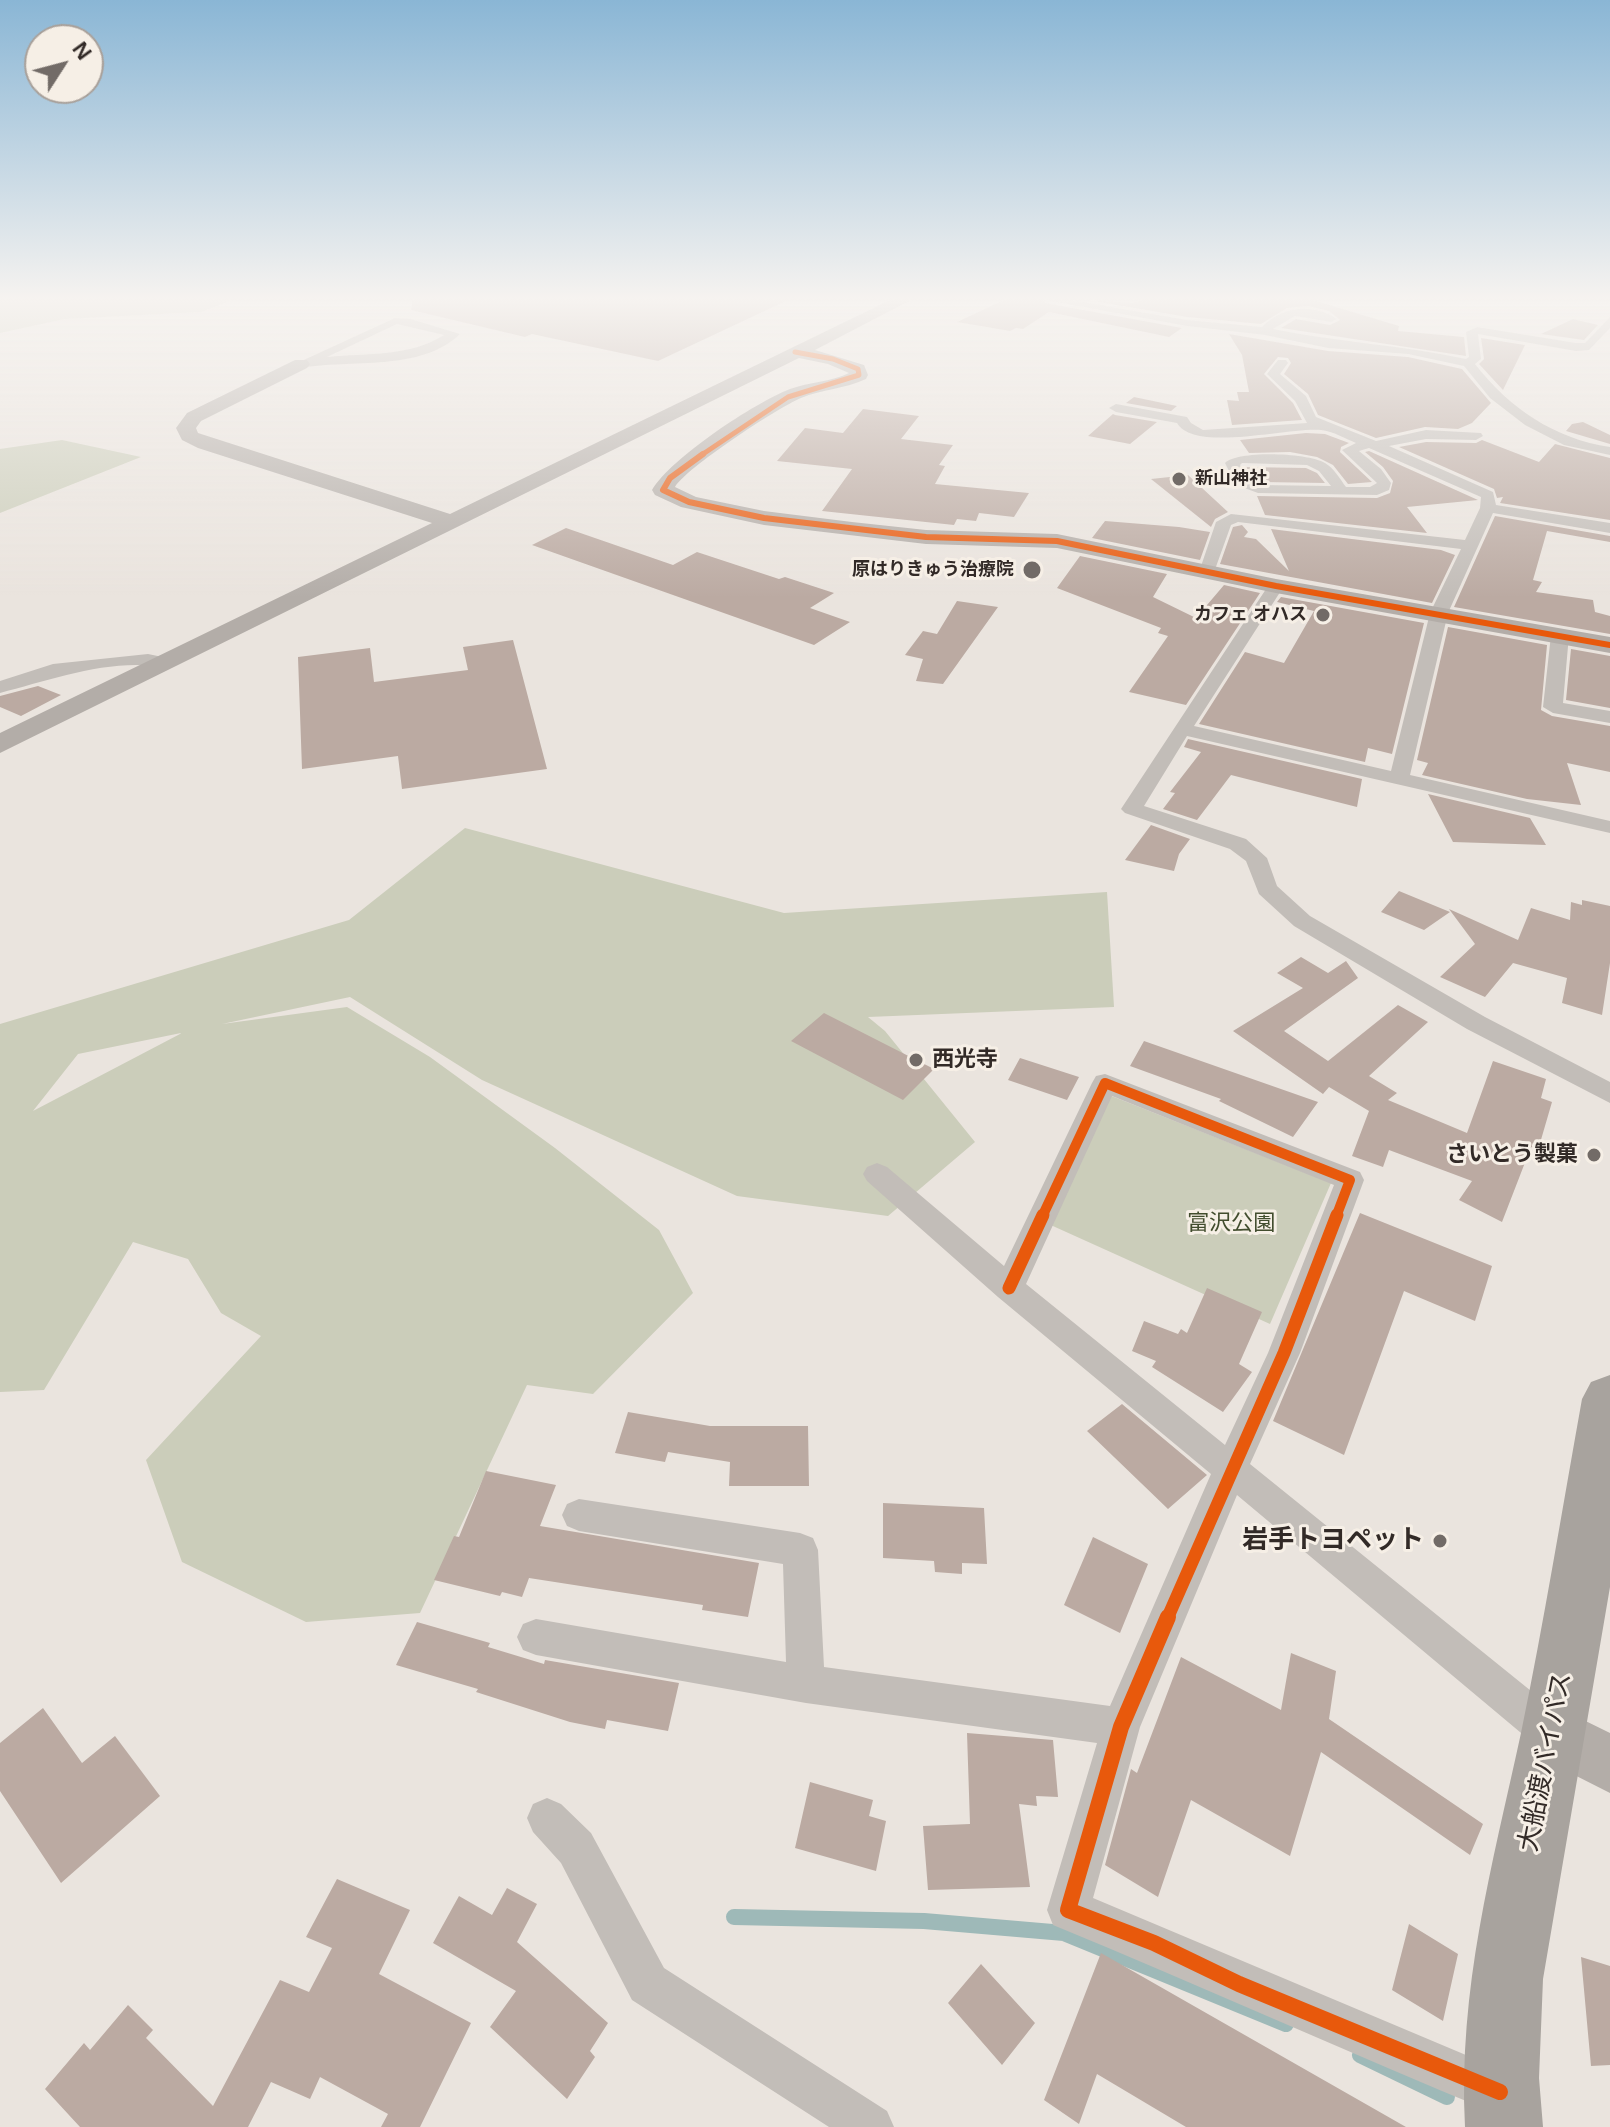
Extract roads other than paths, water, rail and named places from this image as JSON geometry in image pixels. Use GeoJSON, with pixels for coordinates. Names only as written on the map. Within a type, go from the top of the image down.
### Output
{"type":"FeatureCollection","features":[{"type":"Feature","properties":{"kind":"highway","name":"大船渡バイパス"},"geometry":{"type":"LineString","coordinates":[[1502,2110],[1503,1996],[1553,1734],[1610,1399]]}},
{"type":"Feature","properties":{"kind":"street"},"geometry":{"type":"LineString","coordinates":[[230,399],[194,417],[186,428],[189,436],[205,444],[450,521]]}},
{"type":"Feature","properties":{"kind":"street"},"geometry":{"type":"LineString","coordinates":[[0,744],[699,399]]}},
{"type":"Feature","properties":{"kind":"street"},"geometry":{"type":"LineString","coordinates":[[784,399],[753,416],[670,478],[663,490],[689,502],[764,518],[926,537],[1057,541],[1276,586],[1610,645]]}},
{"type":"Feature","properties":{"kind":"street"},"geometry":{"type":"LineString","coordinates":[[1301,399],[1310,419],[1488,495],[1488,508],[1439,613],[1399,779]]}},
{"type":"Feature","properties":{"kind":"street"},"geometry":{"type":"LineString","coordinates":[[1501,399],[1520,415],[1579,445],[1610,451]]}},
{"type":"Feature","properties":{"kind":"street"},"geometry":{"type":"LineString","coordinates":[[1116,408],[1182,420],[1185,426],[1201,434],[1324,426]]}},
{"type":"Feature","properties":{"kind":"street"},"geometry":{"type":"LineString","coordinates":[[1342,491],[1324,468],[1310,461],[1240,459],[1232,463],[1241,482],[1258,489],[1372,492],[1384,487],[1384,483],[1376,472],[1349,450],[1446,431],[1476,436]]}},
{"type":"Feature","properties":{"kind":"street"},"geometry":{"type":"LineString","coordinates":[[1488,508],[1610,528]]}},
{"type":"Feature","properties":{"kind":"street"},"geometry":{"type":"LineString","coordinates":[[1207,572],[1224,522],[1236,517],[1469,545]]}},
{"type":"Feature","properties":{"kind":"street"},"geometry":{"type":"LineString","coordinates":[[1276,586],[1132,809],[1238,844],[1250,851],[1256,858],[1267,889],[1302,921],[1476,1023],[1610,1094]]}},
{"type":"Feature","properties":{"kind":"street"},"geometry":{"type":"LineString","coordinates":[[1560,635],[1553,707],[1610,717]]}},
{"type":"Feature","properties":{"kind":"street"},"geometry":{"type":"LineString","coordinates":[[0,687],[53,670],[148,659],[166,663]]}},
{"type":"Feature","properties":{"kind":"street"},"geometry":{"type":"LineString","coordinates":[[1182,729],[1610,827]]}},
{"type":"Feature","properties":{"kind":"street"},"geometry":{"type":"LineString","coordinates":[[1009,1288],[1105,1083],[1350,1180],[1284,1353],[1231,1468],[1121,1727],[1068,1910],[1154,1943],[1502,2110]]}},
{"type":"Feature","properties":{"kind":"street"},"geometry":{"type":"LineString","coordinates":[[877,1174],[1009,1288],[1553,1734],[1610,1764]]}},
{"type":"Feature","properties":{"kind":"street"},"geometry":{"type":"LineString","coordinates":[[579,1515],[800,1550],[806,1684]]}},
{"type":"Feature","properties":{"kind":"street"},"geometry":{"type":"LineString","coordinates":[[536,1637],[806,1684],[1121,1727]]}},
{"type":"Feature","properties":{"kind":"street"},"geometry":{"type":"LineString","coordinates":[[547,1818],[576,1848],[648,1984],[871,2127]]}},
{"type":"Feature","properties":{"kind":"waterway"},"geometry":{"type":"LineString","coordinates":[[734,1917],[924,1921],[1064,1933],[1286,2024]]}},
{"type":"Feature","properties":{"kind":"waterway"},"geometry":{"type":"LineString","coordinates":[[1360,2055],[1447,2097]]}},
{"type":"Feature","properties":{"kind":"place","name":"新山神社"},"geometry":{"type":"Point","coordinates":[1179,479]}},
{"type":"Feature","properties":{"kind":"place","name":"原はりきゅう治療院"},"geometry":{"type":"Point","coordinates":[1032,570]}},
{"type":"Feature","properties":{"kind":"place","name":"カフェ オハス"},"geometry":{"type":"Point","coordinates":[1323,615]}},
{"type":"Feature","properties":{"kind":"place","name":"西光寺"},"geometry":{"type":"Point","coordinates":[916,1060]}},
{"type":"Feature","properties":{"kind":"place","name":"さいとう製菓"},"geometry":{"type":"Point","coordinates":[1594,1155]}},
{"type":"Feature","properties":{"kind":"place","name":"岩手トヨペット"},"geometry":{"type":"Point","coordinates":[1440,1541]}},
{"type":"Feature","properties":{"kind":"park label","name":"富沢公園"},"geometry":{"type":"Point","coordinates":[1231,1224]}}]}
